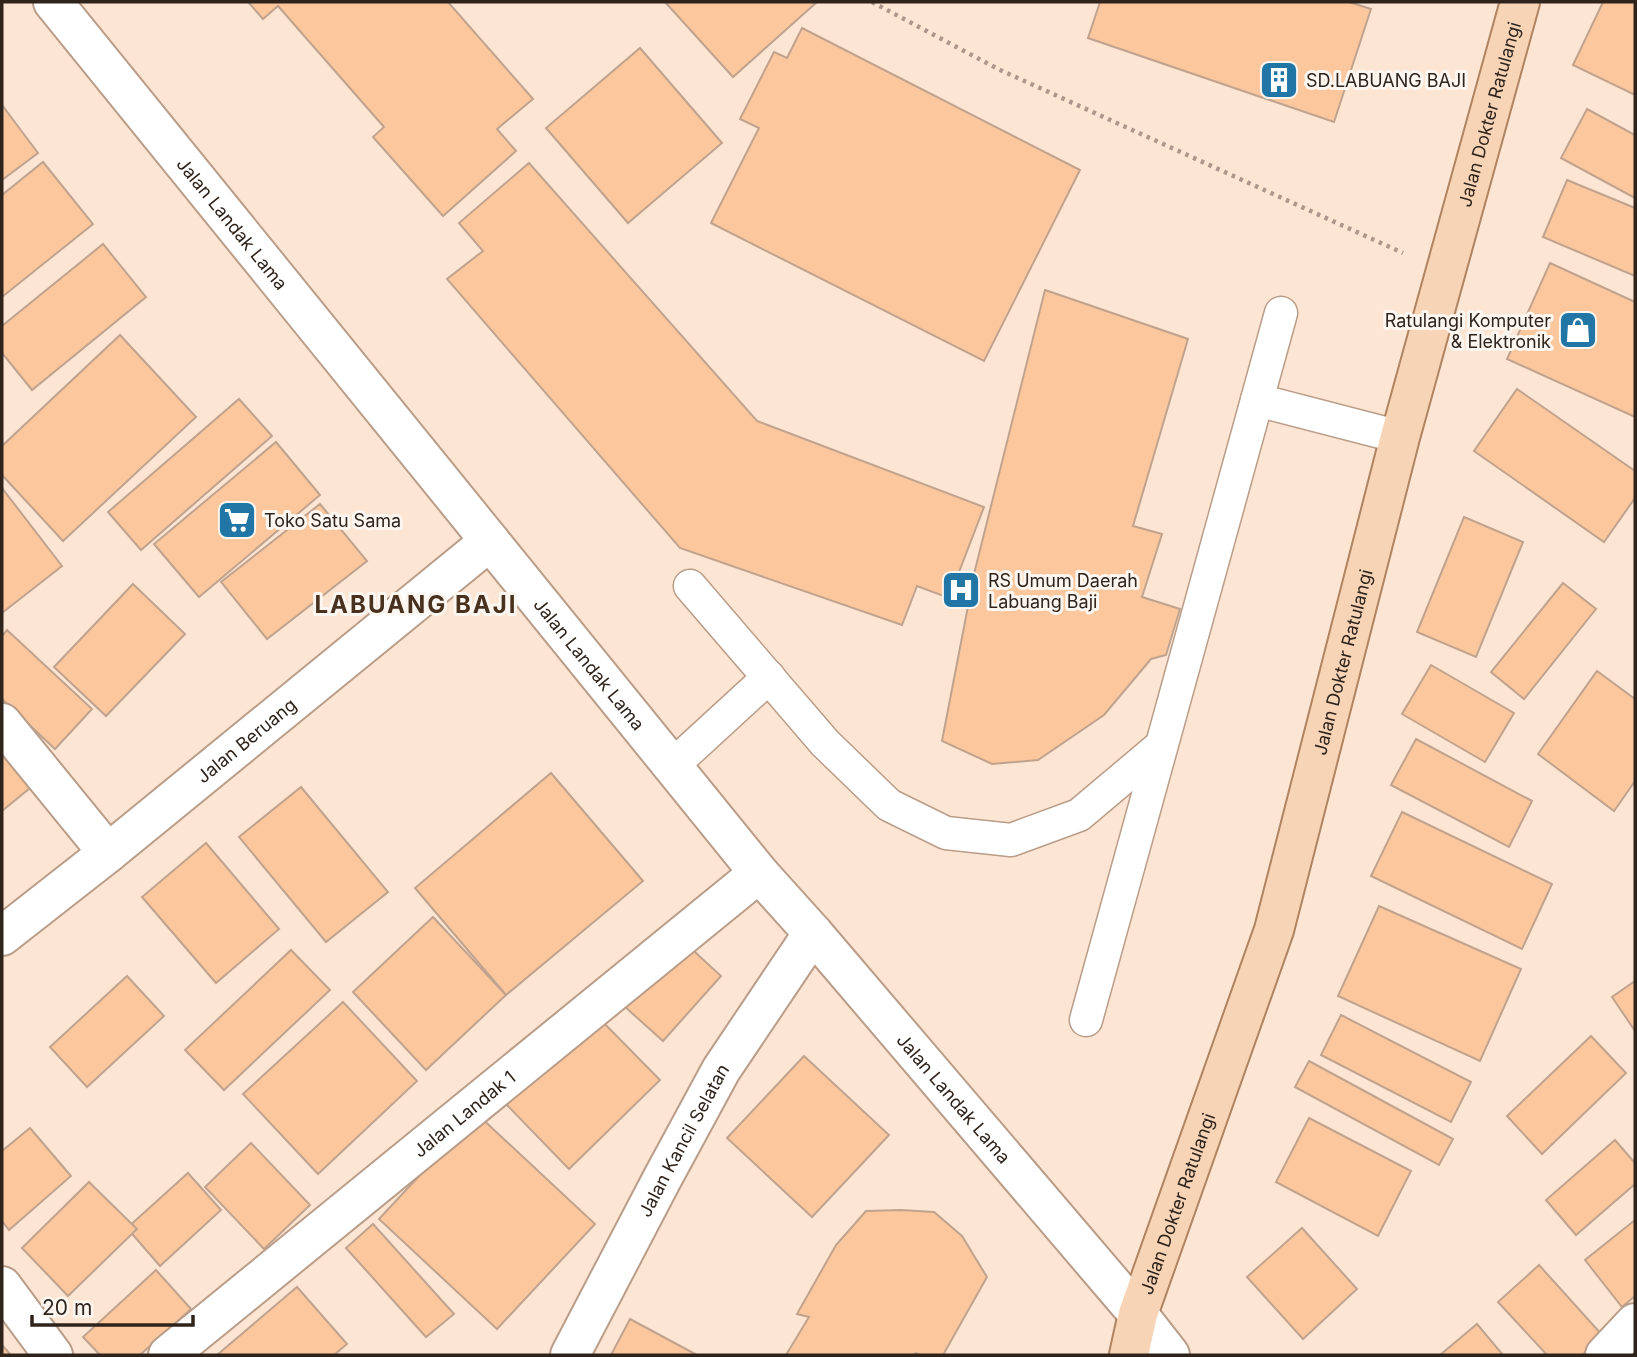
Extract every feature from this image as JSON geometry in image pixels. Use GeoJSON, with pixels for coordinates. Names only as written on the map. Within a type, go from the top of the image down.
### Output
{"type":"FeatureCollection","features":[{"type":"Feature","properties":{"kind":"main road","name":"Jalan Dokter Ratulangi"},"geometry":{"type":"LineString","coordinates":[[1129,1355],[1138,1314],[1274,930],[1400,437],[1520,2]]}},
{"type":"Feature","properties":{"kind":"street","name":"Jalan Landak Lama"},"geometry":{"type":"LineString","coordinates":[[53,2],[759,873],[1138,1314],[1170,1355]]}},
{"type":"Feature","properties":{"kind":"street","name":"Jalan Beruang"},"geometry":{"type":"LineString","coordinates":[[2,936],[108,853],[490,541]]}},
{"type":"Feature","properties":{"kind":"street"},"geometry":{"type":"LineString","coordinates":[[2,723],[108,853]]}},
{"type":"Feature","properties":{"kind":"street","name":"Jalan Landak 1"},"geometry":{"type":"LineString","coordinates":[[168,1355],[759,873]]}},
{"type":"Feature","properties":{"kind":"street","name":"Jalan Kancil Selatan"},"geometry":{"type":"LineString","coordinates":[[570,1355],[721,1070],[813,933]]}},
{"type":"Feature","properties":{"kind":"street"},"geometry":{"type":"LineString","coordinates":[[2,1286],[53,1355]]}},
{"type":"Feature","properties":{"kind":"street"},"geometry":{"type":"LineString","coordinates":[[1605,1355],[1635,1323]]}},
{"type":"Feature","properties":{"kind":"lane"},"geometry":{"type":"LineString","coordinates":[[1086,1020],[1281,313]]}},
{"type":"Feature","properties":{"kind":"lane"},"geometry":{"type":"LineString","coordinates":[[1257,400],[1400,437]]}},
{"type":"Feature","properties":{"kind":"lane"},"geometry":{"type":"LineString","coordinates":[[690,586],[825,743],[889,805],[946,833],[1011,840],[1079,815],[1161,746]]}},
{"type":"Feature","properties":{"kind":"lane"},"geometry":{"type":"LineString","coordinates":[[672,766],[769,677]]}},
{"type":"Feature","properties":{"kind":"path"},"geometry":{"type":"LineString","coordinates":[[872,2],[998,69],[1445,272]]}},
{"type":"Feature","properties":{"kind":"building"},"geometry":{"type":"Polygon","coordinates":[[[248,2],[448,2],[533,99],[497,129],[516,151],[443,216],[373,137],[384,127],[278,6],[263,19],[248,2]]]}},
{"type":"Feature","properties":{"kind":"building"},"geometry":{"type":"Polygon","coordinates":[[[665,2],[817,2],[733,77],[665,2]]]}},
{"type":"Feature","properties":{"kind":"building","name":"SD.LABUANG BAJI"},"geometry":{"type":"Polygon","coordinates":[[[1100,2],[1349,2],[1371,9],[1334,122],[1088,38],[1100,2]]]}},
{"type":"Feature","properties":{"kind":"building"},"geometry":{"type":"Polygon","coordinates":[[[1603,2],[1635,2],[1635,95],[1573,65],[1603,2]]]}},
{"type":"Feature","properties":{"kind":"building"},"geometry":{"type":"Polygon","coordinates":[[[802,28],[1080,170],[984,361],[711,223],[759,128],[740,119],[774,52],[787,58],[802,28]]]}},
{"type":"Feature","properties":{"kind":"building"},"geometry":{"type":"Polygon","coordinates":[[[640,48],[722,143],[628,223],[546,128],[640,48]]]}},
{"type":"Feature","properties":{"kind":"building"},"geometry":{"type":"Polygon","coordinates":[[[2,105],[38,153],[2,180],[2,105]]]}},
{"type":"Feature","properties":{"kind":"building"},"geometry":{"type":"Polygon","coordinates":[[[1587,109],[1635,135],[1635,198],[1561,158],[1587,109]]]}},
{"type":"Feature","properties":{"kind":"building"},"geometry":{"type":"Polygon","coordinates":[[[43,162],[93,224],[2,297],[2,195],[43,162]]]}},
{"type":"Feature","properties":{"kind":"building"},"geometry":{"type":"Polygon","coordinates":[[[529,163],[757,421],[984,507],[949,598],[917,586],[902,625],[680,548],[447,279],[483,251],[459,223],[529,163]]]}},
{"type":"Feature","properties":{"kind":"building"},"geometry":{"type":"Polygon","coordinates":[[[1567,180],[1635,208],[1635,276],[1543,237],[1567,180]]]}},
{"type":"Feature","properties":{"kind":"building"},"geometry":{"type":"Polygon","coordinates":[[[103,244],[146,297],[32,390],[2,353],[2,326],[103,244]]]}},
{"type":"Feature","properties":{"kind":"building","name":"Ratulangi Komputer & Elektronik"},"geometry":{"type":"Polygon","coordinates":[[[1550,263],[1635,302],[1635,417],[1507,359],[1550,263]]]}},
{"type":"Feature","properties":{"kind":"building"},"geometry":{"type":"Polygon","coordinates":[[[1045,290],[1188,339],[1133,526],[1162,534],[1142,597],[1180,609],[1166,655],[1151,659],[1104,715],[1038,760],[992,764],[942,741],[975,570],[1045,290]]]}},
{"type":"Feature","properties":{"kind":"building"},"geometry":{"type":"Polygon","coordinates":[[[120,335],[196,417],[63,541],[2,475],[2,446],[120,335]]]}},
{"type":"Feature","properties":{"kind":"building"},"geometry":{"type":"Polygon","coordinates":[[[1517,389],[1635,471],[1635,498],[1604,542],[1474,451],[1517,389]]]}},
{"type":"Feature","properties":{"kind":"building"},"geometry":{"type":"Polygon","coordinates":[[[239,399],[272,436],[141,550],[108,512],[239,399]]]}},
{"type":"Feature","properties":{"kind":"building","name":"Toko Satu Sama"},"geometry":{"type":"Polygon","coordinates":[[[276,442],[320,495],[199,597],[154,544],[276,442]]]}},
{"type":"Feature","properties":{"kind":"building"},"geometry":{"type":"Polygon","coordinates":[[[2,488],[62,566],[2,613],[2,488]]]}},
{"type":"Feature","properties":{"kind":"building"},"geometry":{"type":"Polygon","coordinates":[[[320,504],[367,561],[267,639],[221,582],[320,504]]]}},
{"type":"Feature","properties":{"kind":"building"},"geometry":{"type":"Polygon","coordinates":[[[1464,517],[1523,542],[1476,657],[1417,632],[1464,517]]]}},
{"type":"Feature","properties":{"kind":"building"},"geometry":{"type":"Polygon","coordinates":[[[1563,583],[1596,609],[1524,699],[1491,672],[1563,583]]]}},
{"type":"Feature","properties":{"kind":"building"},"geometry":{"type":"Polygon","coordinates":[[[133,584],[185,634],[106,716],[54,667],[133,584]]]}},
{"type":"Feature","properties":{"kind":"building"},"geometry":{"type":"Polygon","coordinates":[[[7,630],[92,709],[55,749],[2,699],[2,636],[7,630]]]}},
{"type":"Feature","properties":{"kind":"building"},"geometry":{"type":"Polygon","coordinates":[[[1431,665],[1514,713],[1485,762],[1402,714],[1431,665]]]}},
{"type":"Feature","properties":{"kind":"building"},"geometry":{"type":"Polygon","coordinates":[[[1597,671],[1635,699],[1635,781],[1614,811],[1538,754],[1597,671]]]}},
{"type":"Feature","properties":{"kind":"building"},"geometry":{"type":"Polygon","coordinates":[[[1416,739],[1532,801],[1509,847],[1391,785],[1416,739]]]}},
{"type":"Feature","properties":{"kind":"building"},"geometry":{"type":"Polygon","coordinates":[[[2,754],[30,788],[2,811],[2,754]]]}},
{"type":"Feature","properties":{"kind":"building"},"geometry":{"type":"Polygon","coordinates":[[[551,773],[643,881],[506,995],[415,888],[551,773]]]}},
{"type":"Feature","properties":{"kind":"building"},"geometry":{"type":"Polygon","coordinates":[[[301,787],[388,892],[326,942],[239,837],[301,787]]]}},
{"type":"Feature","properties":{"kind":"building"},"geometry":{"type":"Polygon","coordinates":[[[1402,812],[1552,884],[1522,949],[1371,876],[1402,812]]]}},
{"type":"Feature","properties":{"kind":"building"},"geometry":{"type":"Polygon","coordinates":[[[206,843],[279,929],[216,983],[142,897],[206,843]]]}},
{"type":"Feature","properties":{"kind":"building"},"geometry":{"type":"Polygon","coordinates":[[[1379,906],[1521,969],[1480,1061],[1338,996],[1379,906]]]}},
{"type":"Feature","properties":{"kind":"building"},"geometry":{"type":"Polygon","coordinates":[[[433,917],[506,995],[426,1070],[353,992],[433,917]]]}},
{"type":"Feature","properties":{"kind":"building"},"geometry":{"type":"Polygon","coordinates":[[[683,941],[721,976],[663,1041],[624,1006],[683,941]]]}},
{"type":"Feature","properties":{"kind":"building"},"geometry":{"type":"Polygon","coordinates":[[[291,950],[330,990],[224,1090],[185,1050],[291,950]]]}},
{"type":"Feature","properties":{"kind":"building"},"geometry":{"type":"Polygon","coordinates":[[[127,976],[164,1016],[87,1087],[50,1047],[127,976]]]}},
{"type":"Feature","properties":{"kind":"building"},"geometry":{"type":"Polygon","coordinates":[[[1635,981],[1635,1031],[1612,997],[1635,981]]]}},
{"type":"Feature","properties":{"kind":"building"},"geometry":{"type":"Polygon","coordinates":[[[343,1002],[417,1081],[318,1174],[243,1094],[343,1002]]]}},
{"type":"Feature","properties":{"kind":"building"},"geometry":{"type":"Polygon","coordinates":[[[595,1014],[660,1080],[569,1169],[504,1102],[595,1014]]]}},
{"type":"Feature","properties":{"kind":"building"},"geometry":{"type":"Polygon","coordinates":[[[1341,1015],[1471,1082],[1451,1122],[1321,1055],[1341,1015]]]}},
{"type":"Feature","properties":{"kind":"building"},"geometry":{"type":"Polygon","coordinates":[[[1591,1036],[1626,1073],[1542,1154],[1507,1116],[1591,1036]]]}},
{"type":"Feature","properties":{"kind":"building"},"geometry":{"type":"Polygon","coordinates":[[[804,1056],[889,1135],[812,1217],[727,1138],[804,1056]]]}},
{"type":"Feature","properties":{"kind":"building"},"geometry":{"type":"Polygon","coordinates":[[[1309,1061],[1453,1139],[1439,1165],[1295,1087],[1309,1061]]]}},
{"type":"Feature","properties":{"kind":"building"},"geometry":{"type":"Polygon","coordinates":[[[477,1114],[595,1224],[497,1329],[379,1219],[477,1114]]]}},
{"type":"Feature","properties":{"kind":"building"},"geometry":{"type":"Polygon","coordinates":[[[1309,1118],[1411,1171],[1378,1236],[1276,1182],[1309,1118]]]}},
{"type":"Feature","properties":{"kind":"building"},"geometry":{"type":"Polygon","coordinates":[[[30,1128],[71,1176],[9,1230],[2,1221],[2,1151],[30,1128]]]}},
{"type":"Feature","properties":{"kind":"building"},"geometry":{"type":"Polygon","coordinates":[[[1615,1140],[1635,1163],[1635,1184],[1576,1235],[1546,1200],[1615,1140]]]}},
{"type":"Feature","properties":{"kind":"building"},"geometry":{"type":"Polygon","coordinates":[[[251,1143],[310,1205],[264,1249],[205,1187],[251,1143]]]}},
{"type":"Feature","properties":{"kind":"building"},"geometry":{"type":"Polygon","coordinates":[[[188,1173],[221,1210],[160,1266],[127,1228],[188,1173]]]}},
{"type":"Feature","properties":{"kind":"building"},"geometry":{"type":"Polygon","coordinates":[[[89,1182],[137,1229],[68,1296],[22,1248],[89,1182]]]}},
{"type":"Feature","properties":{"kind":"building"},"geometry":{"type":"Polygon","coordinates":[[[866,1211],[934,1212],[962,1236],[987,1277],[943,1355],[786,1355],[809,1317],[797,1314],[836,1245],[866,1211]]]}},
{"type":"Feature","properties":{"kind":"building"},"geometry":{"type":"Polygon","coordinates":[[[1635,1220],[1635,1296],[1622,1307],[1585,1260],[1635,1220]]]}},
{"type":"Feature","properties":{"kind":"building"},"geometry":{"type":"Polygon","coordinates":[[[373,1224],[454,1314],[426,1337],[346,1248],[373,1224]]]}},
{"type":"Feature","properties":{"kind":"building"},"geometry":{"type":"Polygon","coordinates":[[[1302,1228],[1357,1289],[1303,1339],[1247,1277],[1302,1228]]]}},
{"type":"Feature","properties":{"kind":"building"},"geometry":{"type":"Polygon","coordinates":[[[1539,1265],[1603,1336],[1582,1355],[1547,1355],[1498,1302],[1539,1265]]]}},
{"type":"Feature","properties":{"kind":"building"},"geometry":{"type":"Polygon","coordinates":[[[156,1270],[191,1309],[140,1355],[100,1355],[83,1337],[156,1270]]]}},
{"type":"Feature","properties":{"kind":"building"},"geometry":{"type":"Polygon","coordinates":[[[297,1287],[347,1344],[334,1355],[217,1355],[297,1287]]]}},
{"type":"Feature","properties":{"kind":"building"},"geometry":{"type":"Polygon","coordinates":[[[630,1319],[697,1355],[611,1355],[630,1319]]]}},
{"type":"Feature","properties":{"kind":"building"},"geometry":{"type":"Polygon","coordinates":[[[1477,1324],[1503,1355],[1440,1355],[1477,1324]]]}},
{"type":"Feature","properties":{"kind":"building"},"geometry":{"type":"Polygon","coordinates":[[[2,1345],[11,1355],[2,1355],[2,1345]]]}},
{"type":"Feature","properties":{"kind":"place","name":"SD.LABUANG BAJI"},"geometry":{"type":"Point","coordinates":[1279,80]}},
{"type":"Feature","properties":{"kind":"place","name":"Ratulangi Komputer & Elektronik"},"geometry":{"type":"Point","coordinates":[1578,330]}},
{"type":"Feature","properties":{"kind":"place","name":"Toko Satu Sama"},"geometry":{"type":"Point","coordinates":[237,520]}},
{"type":"Feature","properties":{"kind":"place","name":"RS Umum Daerah Labuang Baji"},"geometry":{"type":"Point","coordinates":[961,590]}},
{"type":"Feature","properties":{"kind":"district","name":"LABUANG BAJI"},"geometry":{"type":"Point","coordinates":[416,604]}}]}
